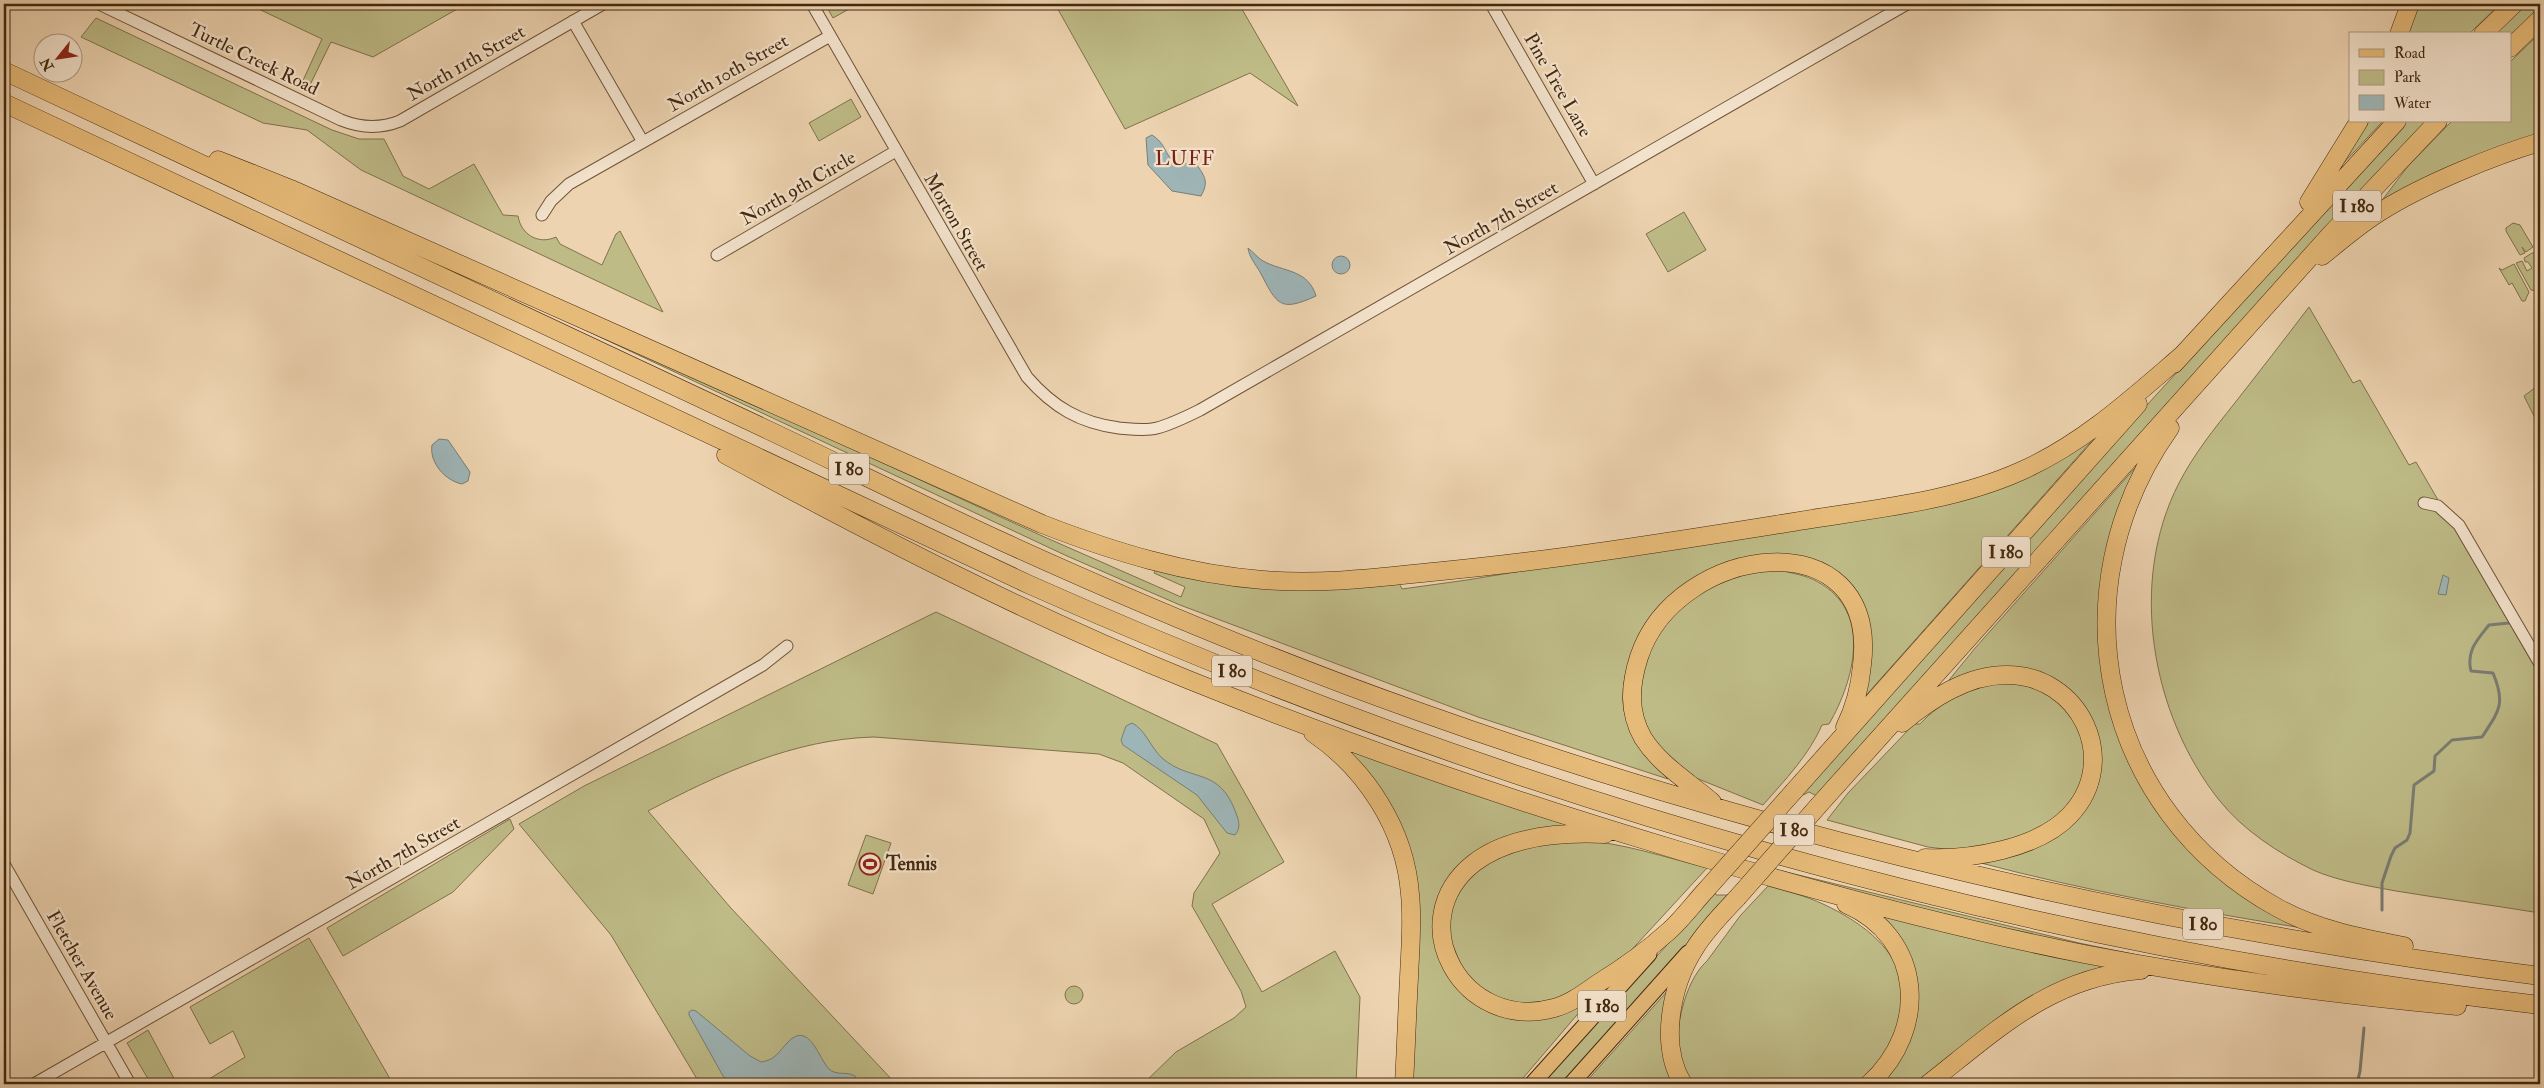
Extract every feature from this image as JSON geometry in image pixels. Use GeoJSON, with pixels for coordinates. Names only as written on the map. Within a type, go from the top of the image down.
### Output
{"type":"FeatureCollection","features":[{"type":"Feature","properties":{"kind":"highway"},"geometry":{"type":"LineString","coordinates":[[2400,32],[2410,4]]}},
{"type":"Feature","properties":{"kind":"highway"},"geometry":{"type":"LineString","coordinates":[[2485,32],[2514,4]]}},
{"type":"Feature","properties":{"kind":"highway"},"geometry":{"type":"LineString","coordinates":[[2512,46],[2540,19]]}},
{"type":"Feature","properties":{"kind":"highway","name":"I 80"},"geometry":{"type":"LineString","coordinates":[[4,72],[1099,585],[1235,642],[1412,709],[1609,776],[1719,807],[1781,827],[2048,893],[2164,917],[2326,946],[2540,976]]}},
{"type":"Feature","properties":{"kind":"highway"},"geometry":{"type":"LineString","coordinates":[[52,94],[291,189],[1042,524],[1153,563],[1229,578],[1325,582],[1480,567],[1629,549],[1966,491],[2022,471],[2076,441],[2126,403],[2181,356]]}},
{"type":"Feature","properties":{"kind":"highway","name":"I 80"},"geometry":{"type":"LineString","coordinates":[[4,102],[1097,615],[1318,705],[1538,783],[1633,813],[1811,864],[2034,919],[2301,971],[2540,1005]]}},
{"type":"Feature","properties":{"kind":"highway"},"geometry":{"type":"LineString","coordinates":[[2265,262],[2316,192],[2358,122]]}},
{"type":"Feature","properties":{"kind":"highway","name":"I 180"},"geometry":{"type":"LineString","coordinates":[[1672,929],[2265,262],[2396,122]]}},
{"type":"Feature","properties":{"kind":"highway","name":"I 180"},"geometry":{"type":"LineString","coordinates":[[1706,932],[2278,293],[2437,122]]}},
{"type":"Feature","properties":{"kind":"highway"},"geometry":{"type":"LineString","coordinates":[[2278,293],[2343,239],[2384,210],[2434,184],[2519,148],[2540,142]]}},
{"type":"Feature","properties":{"kind":"highway"},"geometry":{"type":"LineString","coordinates":[[568,368],[863,528],[1008,600],[1189,680],[1294,720],[1518,800],[1637,838],[1815,890],[1986,933],[2185,972],[2378,998],[2540,1012]]}},
{"type":"Feature","properties":{"kind":"highway"},"geometry":{"type":"LineString","coordinates":[[2204,375],[2141,473],[2121,523],[2109,576],[2106,630],[2112,688],[2127,736],[2141,768],[2158,798],[2194,844],[2231,878],[2280,909],[2305,920],[2360,938],[2540,970]]}},
{"type":"Feature","properties":{"kind":"highway"},"geometry":{"type":"LineString","coordinates":[[1719,807],[1656,756],[1638,727],[1632,703],[1634,671],[1648,636],[1674,602],[1707,579],[1742,566],[1782,562],[1799,564],[1824,574],[1847,594],[1859,619],[1864,654],[1855,702],[1844,728],[1831,749]]}},
{"type":"Feature","properties":{"kind":"highway"},"geometry":{"type":"LineString","coordinates":[[1856,763],[1907,719],[1936,698],[1971,681],[2004,675],[2033,678],[2054,687],[2065,696],[2083,718],[2092,746],[2092,769],[2085,793],[2071,815],[2050,831],[2010,848],[1960,857],[1911,857],[1870,850]]}},
{"type":"Feature","properties":{"kind":"highway"},"geometry":{"type":"LineString","coordinates":[[1294,720],[1329,746],[1358,773],[1381,804],[1400,845],[1410,893],[1412,918],[1404,1084]]}},
{"type":"Feature","properties":{"kind":"highway"},"geometry":{"type":"LineString","coordinates":[[1637,838],[1607,834],[1560,834],[1518,842],[1483,857],[1463,874],[1447,901],[1443,926],[1446,954],[1458,977],[1477,997],[1510,1011],[1537,1012],[1566,1004],[1589,990],[1622,968],[1672,929]]}},
{"type":"Feature","properties":{"kind":"highway"},"geometry":{"type":"LineString","coordinates":[[1815,890],[1854,908],[1873,922],[1895,947],[1908,973],[1911,1002],[1903,1034],[1885,1066],[1869,1084]]}},
{"type":"Feature","properties":{"kind":"highway"},"geometry":{"type":"LineString","coordinates":[[1683,1084],[1675,1067],[1672,1051],[1672,1015],[1682,972],[1706,932]]}},
{"type":"Feature","properties":{"kind":"highway"},"geometry":{"type":"LineString","coordinates":[[1928,1084],[2030,1006],[2071,984],[2119,972],[2140,970],[2185,972]]}},
{"type":"Feature","properties":{"kind":"main road","name":"I 180"},"geometry":{"type":"LineString","coordinates":[[1532,1084],[1672,929]]}},
{"type":"Feature","properties":{"kind":"main road","name":"I 180"},"geometry":{"type":"LineString","coordinates":[[1571,1084],[1706,932]]}},
{"type":"Feature","properties":{"kind":"street","name":"Turtle Creek Road"},"geometry":{"type":"LineString","coordinates":[[99,4],[341,120]]}},
{"type":"Feature","properties":{"kind":"street","name":"North 11th Street"},"geometry":{"type":"LineString","coordinates":[[341,120],[370,128],[400,121],[603,4]]}},
{"type":"Feature","properties":{"kind":"street","name":"Morton Street"},"geometry":{"type":"LineString","coordinates":[[812,4],[1027,377],[1043,396],[1061,409],[1081,419],[1102,425]]}},
{"type":"Feature","properties":{"kind":"street","name":"Pine Tree Lane"},"geometry":{"type":"LineString","coordinates":[[1491,4],[1594,184]]}},
{"type":"Feature","properties":{"kind":"street","name":"North 7th Street"},"geometry":{"type":"LineString","coordinates":[[1102,425],[1135,430],[1156,428],[1200,410],[1907,4]]}},
{"type":"Feature","properties":{"kind":"street"},"geometry":{"type":"LineString","coordinates":[[573,21],[643,142]]}},
{"type":"Feature","properties":{"kind":"street","name":"North 10th Street"},"geometry":{"type":"LineString","coordinates":[[542,216],[550,201],[569,184],[830,36]]}},
{"type":"Feature","properties":{"kind":"street","name":"North 9th Circle"},"geometry":{"type":"LineString","coordinates":[[717,254],[896,151]]}},
{"type":"Feature","properties":{"kind":"street"},"geometry":{"type":"LineString","coordinates":[[2424,503],[2438,506],[2459,525],[2540,664]]}},
{"type":"Feature","properties":{"kind":"street","name":"North 7th Street"},"geometry":{"type":"LineString","coordinates":[[34,1084],[763,665],[786,646]]}},
{"type":"Feature","properties":{"kind":"street","name":"Fletcher Avenue"},"geometry":{"type":"LineString","coordinates":[[4,864],[130,1084]]}},
{"type":"Feature","properties":{"kind":"green space"},"geometry":{"type":"Polygon","coordinates":[[[248,4],[466,4],[373,57],[331,42],[307,91],[300,87],[322,39],[248,4]]]}},
{"type":"Feature","properties":{"kind":"green space"},"geometry":{"type":"Polygon","coordinates":[[[825,4],[858,4],[833,18],[825,4]]]}},
{"type":"Feature","properties":{"kind":"green space"},"geometry":{"type":"Polygon","coordinates":[[[1055,4],[1239,4],[1298,106],[1250,73],[1125,129],[1055,4]]]}},
{"type":"Feature","properties":{"kind":"green space"},"geometry":{"type":"Polygon","coordinates":[[[2416,4],[2500,4],[2471,32],[2405,32],[2416,4]]]}},
{"type":"Feature","properties":{"kind":"green space"},"geometry":{"type":"Polygon","coordinates":[[[2523,4],[2540,4],[2540,10],[2512,37],[2512,32],[2495,32],[2523,4]]]}},
{"type":"Feature","properties":{"kind":"green space"},"geometry":{"type":"Polygon","coordinates":[[[96,18],[332,130],[359,139],[384,139],[403,176],[429,189],[474,164],[503,215],[518,216],[523,228],[532,237],[543,240],[556,237],[560,244],[602,265],[616,234],[620,231],[663,312],[361,170],[307,130],[263,123],[82,37],[96,18]]]}},
{"type":"Feature","properties":{"kind":"green space"},"geometry":{"type":"Polygon","coordinates":[[[2540,33],[2540,135],[2380,203],[2408,166],[2451,122],[2512,122],[2512,60],[2540,33]]]}},
{"type":"Feature","properties":{"kind":"green space"},"geometry":{"type":"Polygon","coordinates":[[[851,99],[861,117],[819,141],[809,123],[851,99]]]}},
{"type":"Feature","properties":{"kind":"green space"},"geometry":{"type":"Polygon","coordinates":[[[2363,122],[2382,122],[2338,169],[2363,122]]]}},
{"type":"Feature","properties":{"kind":"green space"},"geometry":{"type":"Polygon","coordinates":[[[2405,122],[2428,122],[1817,796],[1809,792],[1803,795],[1800,793],[2137,416],[2405,122]]]}},
{"type":"Feature","properties":{"kind":"green space"},"geometry":{"type":"Polygon","coordinates":[[[1684,212],[1706,250],[1668,272],[1646,234],[1684,212]]]}},
{"type":"Feature","properties":{"kind":"green space"},"geometry":{"type":"Polygon","coordinates":[[[2513,223],[2520,225],[2533,247],[2526,252],[2522,247],[2525,253],[2520,255],[2506,231],[2506,228],[2513,223]]]}},
{"type":"Feature","properties":{"kind":"green space"},"geometry":{"type":"Polygon","coordinates":[[[2532,253],[2536,253],[2540,260],[2540,292],[2531,290],[2516,263],[2522,261],[2527,271],[2532,268],[2528,262],[2525,262],[2524,258],[2532,253]]]}},
{"type":"Feature","properties":{"kind":"green space"},"geometry":{"type":"Polygon","coordinates":[[[2514,264],[2529,292],[2525,301],[2522,301],[2512,283],[2509,285],[2499,268],[2502,270],[2514,264]]]}},
{"type":"Feature","properties":{"kind":"green space"},"geometry":{"type":"Polygon","coordinates":[[[537,304],[1040,535],[1181,597],[1185,587],[1154,573],[1156,569],[1399,583],[1402,589],[1467,580],[1901,508],[2096,436],[1853,710],[1866,673],[1845,587],[1760,561],[1747,559],[1723,564],[1699,575],[1678,590],[1660,608],[1644,629],[1632,652],[1625,677],[1623,701],[1624,712],[1632,733],[1645,753],[1668,779],[1478,717],[1180,605],[1067,556],[536,307],[537,304]]]}},
{"type":"Feature","properties":{"kind":"green space"},"geometry":{"type":"Polygon","coordinates":[[[2309,307],[2353,383],[2360,380],[2409,465],[2416,462],[2540,676],[2540,913],[2364,885],[2313,870],[2262,840],[2228,811],[2196,766],[2177,728],[2163,688],[2154,646],[2151,604],[2154,562],[2163,522],[2179,483],[2198,452],[2309,307]]]}},
{"type":"Feature","properties":{"kind":"green space"},"geometry":{"type":"Polygon","coordinates":[[[2536,387],[2540,394],[2540,421],[2535,418],[2524,396],[2536,387]]]}},
{"type":"Feature","properties":{"kind":"green space"},"geometry":{"type":"Polygon","coordinates":[[[2143,459],[2128,492],[2106,678],[2173,826],[2308,929],[2142,900],[1977,862],[2067,826],[2096,748],[2056,683],[1950,682],[1949,680],[2143,459]]]}},
{"type":"Feature","properties":{"kind":"green space"},"geometry":{"type":"Polygon","coordinates":[[[1778,570],[1798,574],[1818,582],[1835,595],[1846,611],[1852,629],[1854,648],[1846,688],[1829,724],[1822,725],[1803,757],[1763,805],[1691,776],[1657,748],[1639,712],[1643,661],[1655,638],[1673,614],[1698,592],[1748,573],[1778,570]]]}},
{"type":"Feature","properties":{"kind":"green space"},"geometry":{"type":"Polygon","coordinates":[[[936,612],[1217,744],[1284,862],[1212,904],[1262,992],[1335,951],[1360,997],[1356,1084],[1143,1084],[1176,1052],[1234,1018],[1246,1007],[1241,991],[1192,906],[1194,893],[1220,853],[1204,819],[1123,763],[1099,754],[874,737],[814,744],[757,761],[702,784],[648,811],[730,907],[896,1084],[700,1084],[611,935],[519,824],[584,786],[936,612]]]}},
{"type":"Feature","properties":{"kind":"green space"},"geometry":{"type":"Polygon","coordinates":[[[1998,682],[2011,682],[2043,690],[2071,714],[2079,730],[2085,751],[2084,770],[2078,794],[2064,812],[2042,829],[2003,843],[1952,850],[1928,847],[1827,820],[1848,793],[1914,724],[1920,724],[1946,702],[1956,697],[1998,682]]]}},
{"type":"Feature","properties":{"kind":"green space"},"geometry":{"type":"Polygon","coordinates":[[[1340,747],[1571,826],[1493,845],[1438,910],[1477,1003],[1567,1011],[1580,1007],[1582,1009],[1518,1084],[1407,1084],[1407,865],[1340,747]]]}},
{"type":"Feature","properties":{"kind":"green space"},"geometry":{"type":"Polygon","coordinates":[[[510,819],[514,829],[453,892],[343,956],[327,928],[510,819]]]}},
{"type":"Feature","properties":{"kind":"green space","name":"Tennis"},"geometry":{"type":"Polygon","coordinates":[[[866,835],[891,843],[873,894],[848,885],[866,835]]]}},
{"type":"Feature","properties":{"kind":"green space"},"geometry":{"type":"Polygon","coordinates":[[[1579,840],[1628,847],[1707,868],[1625,957],[1618,959],[1611,969],[1552,1003],[1514,1006],[1474,987],[1452,955],[1449,918],[1456,897],[1465,881],[1481,866],[1516,848],[1579,840]]]}},
{"type":"Feature","properties":{"kind":"green space"},"geometry":{"type":"Polygon","coordinates":[[[1782,871],[2079,943],[2186,965],[2185,968],[1916,911],[1782,871]]]}},
{"type":"Feature","properties":{"kind":"green space"},"geometry":{"type":"Polygon","coordinates":[[[1768,886],[1816,901],[1854,921],[1877,940],[1893,960],[1902,982],[1903,1005],[1896,1030],[1882,1056],[1860,1084],[1690,1084],[1681,1067],[1678,1055],[1679,1026],[1686,996],[1692,982],[1740,916],[1768,886]]]}},
{"type":"Feature","properties":{"kind":"green space"},"geometry":{"type":"Polygon","coordinates":[[[1715,892],[1716,895],[1730,895],[1562,1084],[1541,1084],[1715,892]]]}},
{"type":"Feature","properties":{"kind":"green space"},"geometry":{"type":"Polygon","coordinates":[[[1873,914],[2126,968],[2084,980],[1923,1084],[1878,1084],[1917,996],[1873,914]]]}},
{"type":"Feature","properties":{"kind":"green space"},"geometry":{"type":"Polygon","coordinates":[[[309,938],[393,1084],[201,1084],[245,1057],[233,1031],[210,1044],[190,1007],[309,938]]]}},
{"type":"Feature","properties":{"kind":"green space"},"geometry":{"type":"Polygon","coordinates":[[[1680,977],[1675,1084],[1584,1084],[1680,977]]]}},
{"type":"Feature","properties":{"kind":"green space"},"geometry":{"type":"Polygon","coordinates":[[[1074,986],[1080,989],[1083,995],[1080,1001],[1074,1004],[1068,1001],[1065,995],[1068,989],[1074,986]]]}},
{"type":"Feature","properties":{"kind":"green space"},"geometry":{"type":"Polygon","coordinates":[[[148,1030],[177,1084],[151,1084],[127,1043],[148,1030]]]}},
{"type":"Feature","properties":{"kind":"water"},"geometry":{"type":"Polygon","coordinates":[[[1152,135],[1163,145],[1171,159],[1184,164],[1196,164],[1205,179],[1205,187],[1201,196],[1172,191],[1148,165],[1146,138],[1152,135]]]}},
{"type":"Feature","properties":{"kind":"water"},"geometry":{"type":"Polygon","coordinates":[[[1248,248],[1263,261],[1301,276],[1312,287],[1316,296],[1294,304],[1280,302],[1271,292],[1251,258],[1248,248]]]}},
{"type":"Feature","properties":{"kind":"water"},"geometry":{"type":"Polygon","coordinates":[[[1337,256],[1345,256],[1350,261],[1348,272],[1337,274],[1332,269],[1332,261],[1337,256]]]}},
{"type":"Feature","properties":{"kind":"water"},"geometry":{"type":"Polygon","coordinates":[[[439,439],[448,440],[470,472],[468,481],[462,484],[456,482],[440,470],[433,458],[432,452],[432,445],[439,439]]]}},
{"type":"Feature","properties":{"kind":"water"},"geometry":{"type":"Polygon","coordinates":[[[2443,575],[2449,578],[2446,595],[2438,594],[2443,575]]]}},
{"type":"Feature","properties":{"kind":"water"},"geometry":{"type":"Polygon","coordinates":[[[1132,723],[1141,730],[1162,758],[1173,766],[1204,777],[1221,788],[1229,798],[1238,819],[1239,827],[1235,835],[1227,833],[1197,795],[1123,745],[1121,740],[1126,726],[1132,723]]]}},
{"type":"Feature","properties":{"kind":"water"},"geometry":{"type":"Polygon","coordinates":[[[692,1010],[696,1011],[750,1056],[761,1062],[774,1057],[795,1036],[808,1038],[829,1069],[855,1076],[857,1084],[766,1082],[732,1084],[723,1076],[689,1015],[689,1012],[692,1010]]]}},
{"type":"Feature","properties":{"kind":"waterway"},"geometry":{"type":"LineString","coordinates":[[2382,910],[2382,883],[2391,856],[2395,848],[2407,840],[2410,833],[2414,785],[2434,771],[2435,756],[2452,740],[2482,737],[2499,707],[2499,692],[2493,673],[2471,671],[2470,657],[2474,646],[2489,625],[2509,623]]}},
{"type":"Feature","properties":{"kind":"waterway"},"geometry":{"type":"LineString","coordinates":[[2357,1084],[2364,1028]]}},
{"type":"Feature","properties":{"kind":"place","name":"Tennis"},"geometry":{"type":"Point","coordinates":[870,864]}},
{"type":"Feature","properties":{"kind":"district","name":"LUFF"},"geometry":{"type":"Point","coordinates":[1185,158]}}]}
